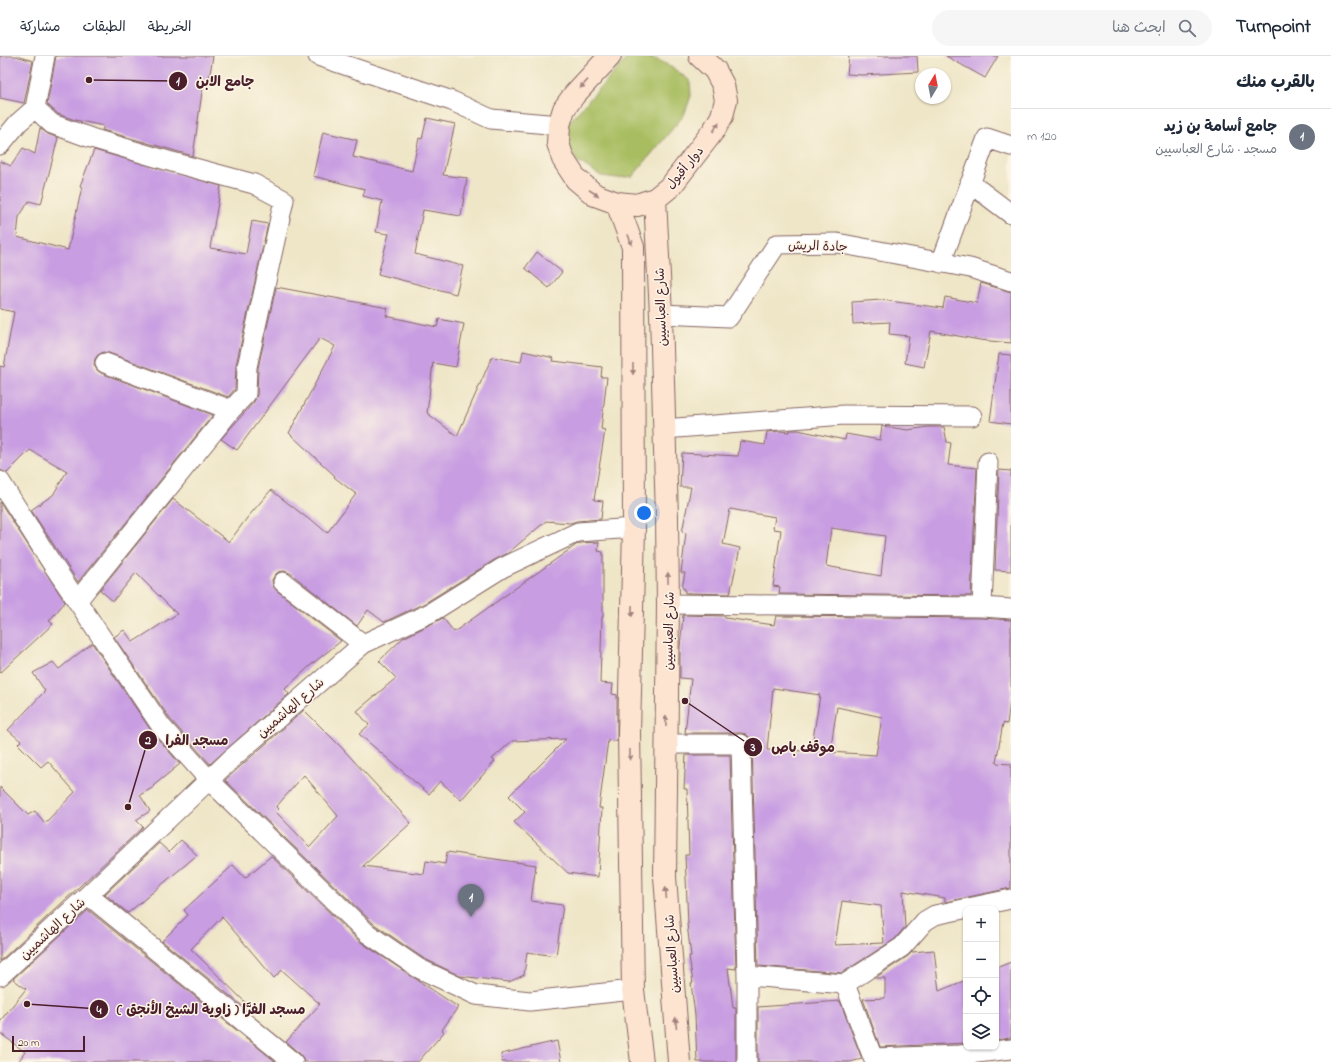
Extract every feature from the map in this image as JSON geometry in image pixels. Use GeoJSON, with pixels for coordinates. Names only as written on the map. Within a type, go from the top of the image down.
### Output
{"type":"FeatureCollection","features":[{"type":"Feature","properties":{"kind":"main road","name":"دوار أقيول"},"geometry":{"type":"LineString","coordinates":[[610,56],[574,95],[564,109],[559,125],[558,143],[563,159],[576,179],[595,195],[616,203],[637,205],[655,199],[671,186],[714,130],[722,116],[726,100],[723,85],[715,70],[700,56]]}},
{"type":"Feature","properties":{"kind":"main road","name":"شارع العباسيين"},"geometry":{"type":"LineString","coordinates":[[655,199],[661,314],[668,604],[665,877],[679,1062]]}},
{"type":"Feature","properties":{"kind":"main road","name":"شارع العباسيين"},"geometry":{"type":"LineString","coordinates":[[616,203],[633,247],[634,528],[629,733],[633,990],[642,1062]]}},
{"type":"Feature","properties":{"kind":"street"},"geometry":{"type":"LineString","coordinates":[[0,145],[18,123],[35,108],[45,56]]}},
{"type":"Feature","properties":{"kind":"street"},"geometry":{"type":"LineString","coordinates":[[318,56],[452,101],[491,119],[559,125]]}},
{"type":"Feature","properties":{"kind":"street"},"geometry":{"type":"LineString","coordinates":[[35,108],[52,124],[85,136],[172,162],[254,184],[284,200],[247,367],[246,394],[231,410],[77,601]]}},
{"type":"Feature","properties":{"kind":"street"},"geometry":{"type":"LineString","coordinates":[[941,263],[987,138],[1011,146]]}},
{"type":"Feature","properties":{"kind":"street"},"geometry":{"type":"LineString","coordinates":[[970,183],[1011,214]]}},
{"type":"Feature","properties":{"kind":"street","name":"جادة الريش"},"geometry":{"type":"LineString","coordinates":[[661,314],[729,317],[777,244],[837,243],[970,268],[1011,281]]}},
{"type":"Feature","properties":{"kind":"street"},"geometry":{"type":"LineString","coordinates":[[105,363],[231,410]]}},
{"type":"Feature","properties":{"kind":"street"},"geometry":{"type":"LineString","coordinates":[[664,429],[844,415],[972,416]]}},
{"type":"Feature","properties":{"kind":"street"},"geometry":{"type":"LineString","coordinates":[[982,607],[988,462]]}},
{"type":"Feature","properties":{"kind":"street"},"geometry":{"type":"LineString","coordinates":[[0,481],[51,562],[161,726],[209,780],[367,933],[418,968],[476,995],[530,1001],[633,990]]}},
{"type":"Feature","properties":{"kind":"street","name":"شارع الهاشميين"},"geometry":{"type":"LineString","coordinates":[[0,976],[88,895],[231,759],[363,644],[430,613],[502,568],[578,532],[634,528]]}},
{"type":"Feature","properties":{"kind":"street"},"geometry":{"type":"LineString","coordinates":[[283,582],[363,644]]}},
{"type":"Feature","properties":{"kind":"street"},"geometry":{"type":"LineString","coordinates":[[668,604],[982,607],[1011,609]]}},
{"type":"Feature","properties":{"kind":"street"},"geometry":{"type":"LineString","coordinates":[[666,744],[740,744],[747,976],[747,1062]]}},
{"type":"Feature","properties":{"kind":"street"},"geometry":{"type":"LineString","coordinates":[[88,895],[293,1062]]}},
{"type":"Feature","properties":{"kind":"street"},"geometry":{"type":"LineString","coordinates":[[747,976],[846,984],[902,946],[925,921],[935,915],[1011,899]]}},
{"type":"Feature","properties":{"kind":"street"},"geometry":{"type":"LineString","coordinates":[[846,984],[873,1058],[960,1055],[1011,1050]]}},
{"type":"Feature","properties":{"kind":"green space"},"geometry":{"type":"Polygon","coordinates":[[[629,56],[656,59],[669,66],[690,81],[691,96],[684,115],[633,176],[618,178],[601,176],[576,160],[568,145],[568,123],[629,56]]]}},
{"type":"Feature","properties":{"kind":"building"},"geometry":{"type":"Polygon","coordinates":[[[0,56],[16,56],[33,61],[24,103],[0,98],[0,56]]]}},
{"type":"Feature","properties":{"kind":"building"},"geometry":{"type":"Polygon","coordinates":[[[56,56],[213,56],[208,85],[203,85],[193,156],[102,130],[104,126],[75,120],[58,114],[47,104],[56,56]]]}},
{"type":"Feature","properties":{"kind":"building"},"geometry":{"type":"Polygon","coordinates":[[[849,56],[917,56],[918,68],[915,68],[915,72],[862,75],[847,74],[849,56]]]}},
{"type":"Feature","properties":{"kind":"building"},"geometry":{"type":"Polygon","coordinates":[[[946,56],[998,56],[985,78],[946,56]]]}},
{"type":"Feature","properties":{"kind":"building"},"geometry":{"type":"Polygon","coordinates":[[[427,118],[455,124],[443,175],[467,178],[461,216],[423,210],[415,254],[463,266],[456,294],[378,274],[389,234],[376,232],[382,201],[363,196],[365,189],[313,176],[323,132],[357,140],[353,157],[412,171],[419,138],[422,139],[427,118]]]}},
{"type":"Feature","properties":{"kind":"building"},"geometry":{"type":"Polygon","coordinates":[[[40,128],[48,134],[58,138],[41,204],[29,201],[19,217],[17,237],[68,250],[82,187],[80,186],[94,150],[221,186],[210,248],[246,254],[252,221],[268,224],[236,365],[235,389],[228,397],[109,353],[103,352],[95,359],[94,365],[101,373],[213,415],[78,582],[31,510],[53,495],[67,471],[30,450],[7,473],[0,470],[0,366],[4,367],[14,312],[0,309],[0,161],[11,166],[23,148],[35,154],[40,128]]]}},
{"type":"Feature","properties":{"kind":"building"},"geometry":{"type":"Polygon","coordinates":[[[537,252],[562,272],[549,288],[525,268],[537,252]]]}},
{"type":"Feature","properties":{"kind":"building"},"geometry":{"type":"Polygon","coordinates":[[[981,283],[1011,292],[1011,343],[980,340],[931,331],[924,367],[905,363],[909,336],[889,334],[890,322],[853,324],[852,302],[881,300],[943,308],[945,297],[977,303],[981,283]]]}},
{"type":"Feature","properties":{"kind":"building"},"geometry":{"type":"Polygon","coordinates":[[[276,287],[388,308],[386,316],[437,327],[439,319],[464,324],[456,367],[433,363],[427,413],[457,436],[492,357],[521,362],[523,351],[554,358],[553,361],[602,367],[601,377],[607,377],[601,429],[605,430],[594,500],[603,501],[601,519],[570,523],[546,521],[508,553],[425,603],[384,622],[368,610],[357,626],[290,573],[284,571],[278,572],[272,580],[273,586],[276,590],[341,641],[312,664],[285,689],[289,694],[210,764],[170,719],[114,637],[124,630],[133,642],[177,614],[136,573],[113,601],[100,590],[173,499],[229,542],[271,490],[327,533],[356,494],[334,477],[335,476],[289,433],[335,346],[320,338],[237,450],[221,439],[254,402],[257,395],[258,368],[276,287]]]}},
{"type":"Feature","properties":{"kind":"building"},"geometry":{"type":"Polygon","coordinates":[[[999,354],[1011,355],[1011,424],[990,421],[999,354]]]}},
{"type":"Feature","properties":{"kind":"building"},"geometry":{"type":"Polygon","coordinates":[[[882,426],[908,430],[928,427],[944,427],[947,442],[951,443],[948,465],[977,468],[971,596],[779,594],[780,587],[773,586],[781,530],[773,529],[775,517],[730,509],[723,544],[740,548],[730,594],[685,593],[685,589],[682,588],[685,573],[681,573],[686,533],[682,532],[691,487],[680,487],[682,453],[738,456],[740,441],[765,445],[767,432],[789,432],[789,430],[798,430],[845,440],[846,434],[880,440],[882,426]],[[831,528],[826,566],[881,576],[885,536],[831,528]]]}},
{"type":"Feature","properties":{"kind":"building"},"geometry":{"type":"Polygon","coordinates":[[[999,470],[1011,471],[1011,571],[995,570],[999,470]]]}},
{"type":"Feature","properties":{"kind":"building"},"geometry":{"type":"Polygon","coordinates":[[[0,502],[65,602],[49,621],[53,624],[0,673],[0,502]]]}},
{"type":"Feature","properties":{"kind":"building"},"geometry":{"type":"Polygon","coordinates":[[[599,542],[598,551],[603,552],[603,617],[600,683],[613,684],[612,694],[617,695],[617,741],[608,740],[599,808],[602,808],[598,877],[568,873],[514,822],[525,812],[509,796],[566,739],[512,741],[492,759],[495,761],[461,800],[440,781],[429,794],[359,734],[369,725],[357,711],[396,678],[379,661],[403,638],[443,618],[454,632],[576,545],[581,543],[599,542]]]}},
{"type":"Feature","properties":{"kind":"building"},"geometry":{"type":"Polygon","coordinates":[[[683,615],[725,616],[725,618],[774,625],[776,616],[982,618],[1011,620],[1011,694],[1007,724],[1003,723],[996,763],[1011,764],[1011,888],[945,902],[945,898],[903,891],[905,927],[895,939],[842,973],[758,966],[752,743],[746,734],[741,733],[685,733],[691,679],[680,678],[680,648],[683,615]],[[773,688],[767,750],[811,751],[820,695],[773,688]],[[837,707],[830,752],[876,755],[882,717],[837,707]],[[842,901],[835,945],[884,943],[881,906],[842,901]]]}},
{"type":"Feature","properties":{"kind":"building"},"geometry":{"type":"Polygon","coordinates":[[[92,643],[152,732],[180,764],[153,786],[154,787],[140,795],[150,811],[136,820],[143,827],[0,961],[0,787],[28,815],[35,811],[45,823],[75,792],[48,761],[41,767],[18,744],[21,741],[8,730],[45,691],[33,673],[53,662],[59,669],[92,643]]]}},
{"type":"Feature","properties":{"kind":"building"},"geometry":{"type":"Polygon","coordinates":[[[304,710],[342,748],[411,823],[363,866],[424,874],[426,861],[445,864],[447,852],[536,865],[531,901],[563,905],[556,956],[527,952],[524,975],[509,982],[460,976],[423,958],[374,924],[225,780],[304,710]],[[304,775],[276,807],[279,809],[276,812],[310,847],[338,816],[304,775]]]}},
{"type":"Feature","properties":{"kind":"building"},"geometry":{"type":"Polygon","coordinates":[[[686,755],[730,755],[736,969],[728,968],[733,1008],[736,1008],[736,1062],[697,1062],[695,1015],[691,983],[693,983],[689,956],[691,956],[687,924],[685,855],[689,855],[687,789],[684,789],[686,755]]]}},
{"type":"Feature","properties":{"kind":"building"},"geometry":{"type":"Polygon","coordinates":[[[181,840],[197,855],[128,913],[105,894],[159,843],[169,852],[181,840]]]}},
{"type":"Feature","properties":{"kind":"building"},"geometry":{"type":"Polygon","coordinates":[[[271,856],[359,941],[458,1007],[442,1030],[444,1032],[418,1062],[304,1062],[300,1054],[286,1042],[320,1004],[282,970],[274,978],[222,917],[191,949],[248,1005],[245,1008],[162,941],[188,915],[184,910],[233,865],[245,878],[271,856]]]}},
{"type":"Feature","properties":{"kind":"building"},"geometry":{"type":"Polygon","coordinates":[[[88,910],[276,1062],[18,1062],[25,1052],[0,1033],[0,1021],[26,989],[13,979],[88,910]]]}},
{"type":"Feature","properties":{"kind":"building"},"geometry":{"type":"Polygon","coordinates":[[[934,950],[939,991],[963,981],[963,1043],[880,1047],[863,999],[885,998],[885,978],[875,978],[912,952],[934,950]]]}},
{"type":"Feature","properties":{"kind":"building"},"geometry":{"type":"Polygon","coordinates":[[[1011,962],[1011,1038],[999,1040],[999,978],[999,967],[1011,962]]]}},
{"type":"Feature","properties":{"kind":"building"},"geometry":{"type":"Polygon","coordinates":[[[840,1001],[862,1059],[850,1062],[758,1062],[758,1007],[840,1001]]]}},
{"type":"Feature","properties":{"kind":"building"},"geometry":{"type":"Polygon","coordinates":[[[557,1041],[561,1062],[502,1062],[501,1054],[557,1041]]]}},
{"type":"Feature","properties":{"kind":"place","name":"جامع الابن"},"geometry":{"type":"Point","coordinates":[89,80]}},
{"type":"Feature","properties":{"kind":"place","name":"موقف باص"},"geometry":{"type":"Point","coordinates":[685,701]}},
{"type":"Feature","properties":{"kind":"place","name":"مسجد الفرا"},"geometry":{"type":"Point","coordinates":[128,807]}},
{"type":"Feature","properties":{"kind":"place","name":"جامع أسامة بن زيد"},"geometry":{"type":"Point","coordinates":[471,917]}},
{"type":"Feature","properties":{"kind":"place","name":"مسجد الفرَّا ( زاوية الشيخ الأنجق )"},"geometry":{"type":"Point","coordinates":[27,1004]}}]}
